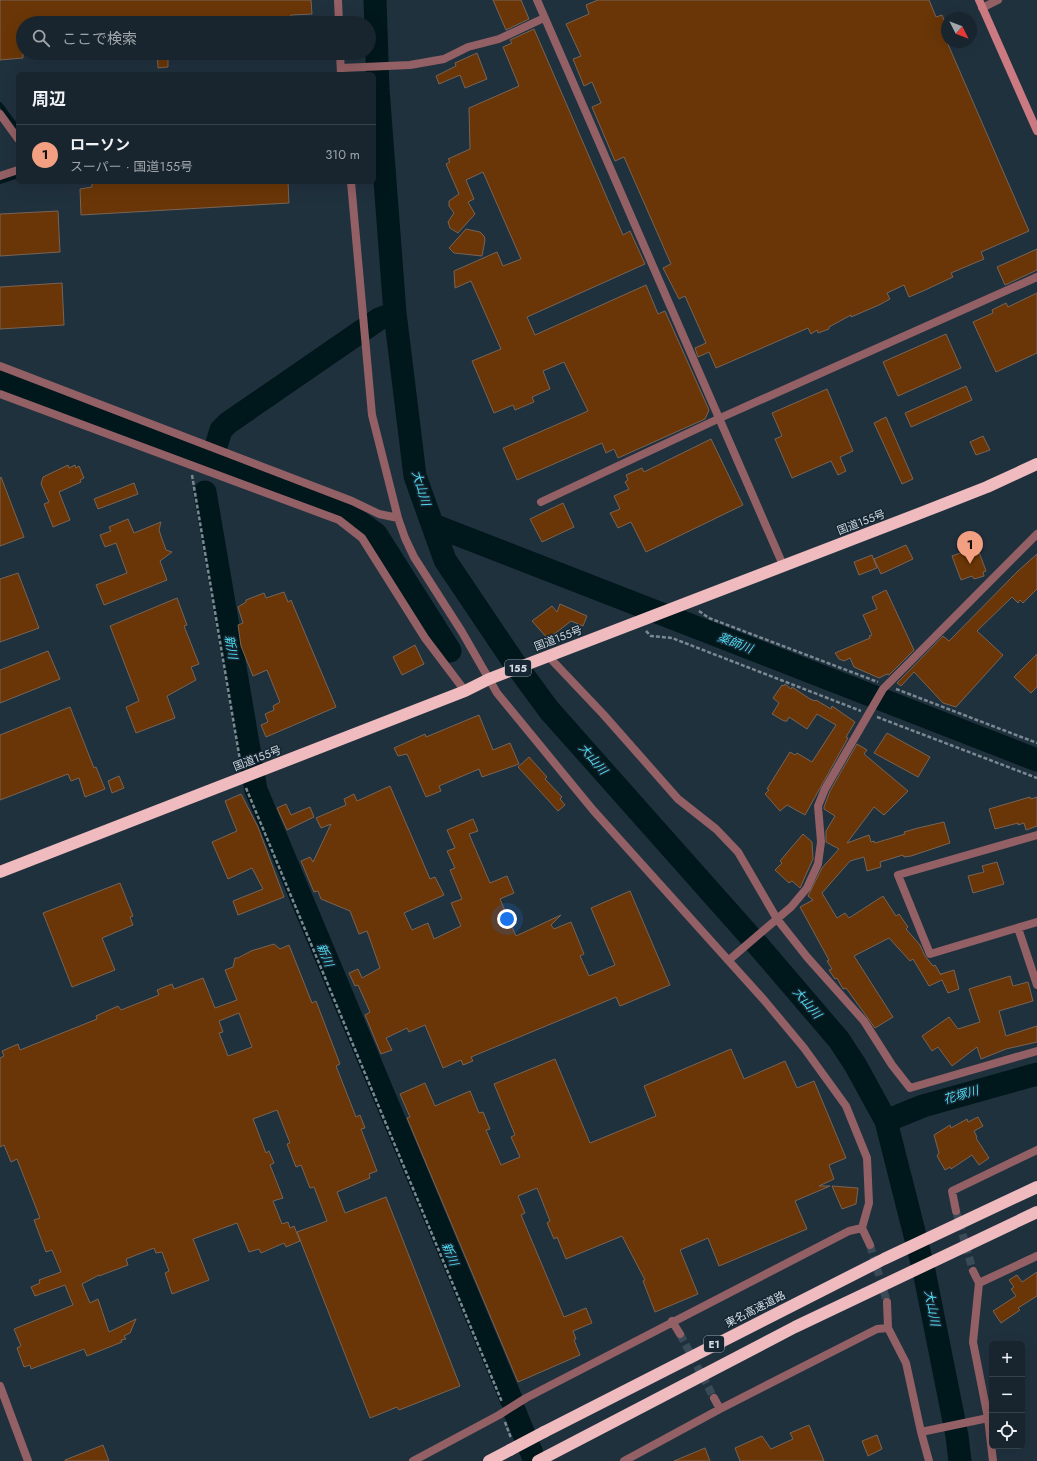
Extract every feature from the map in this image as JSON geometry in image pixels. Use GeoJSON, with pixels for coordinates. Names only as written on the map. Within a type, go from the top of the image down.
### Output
{"type":"FeatureCollection","features":[{"type":"Feature","properties":{"kind":"highway","name":"国道155号"},"geometry":{"type":"LineString","coordinates":[[0,872],[465,691],[489,679],[987,487],[1037,464]]}},
{"type":"Feature","properties":{"kind":"highway","name":"東名高速道路"},"geometry":{"type":"LineString","coordinates":[[490,1461],[511,1445],[544,1432],[884,1259],[1037,1187]]}},
{"type":"Feature","properties":{"kind":"highway","name":"E1"},"geometry":{"type":"LineString","coordinates":[[538,1461],[788,1331],[1037,1212]]}},
{"type":"Feature","properties":{"kind":"street"},"geometry":{"type":"LineString","coordinates":[[338,0],[339,16]]}},
{"type":"Feature","properties":{"kind":"street"},"geometry":{"type":"LineString","coordinates":[[536,0],[720,418],[783,566]]}},
{"type":"Feature","properties":{"kind":"street"},"geometry":{"type":"LineString","coordinates":[[998,0],[980,4],[1037,131]]}},
{"type":"Feature","properties":{"kind":"street"},"geometry":{"type":"LineString","coordinates":[[340,60],[341,71],[410,66],[444,60],[468,47],[499,39],[544,18]]}},
{"type":"Feature","properties":{"kind":"street"},"geometry":{"type":"LineString","coordinates":[[0,114],[16,136]]}},
{"type":"Feature","properties":{"kind":"street"},"geometry":{"type":"LineString","coordinates":[[0,176],[16,171]]}},
{"type":"Feature","properties":{"kind":"street"},"geometry":{"type":"LineString","coordinates":[[351,184],[372,415],[404,538],[414,557],[462,632],[497,693],[593,810],[729,960],[804,1048],[846,1106],[867,1158],[868,1203],[862,1228],[870,1245]]}},
{"type":"Feature","properties":{"kind":"street"},"geometry":{"type":"LineString","coordinates":[[541,502],[720,418],[1037,277]]}},
{"type":"Feature","properties":{"kind":"street"},"geometry":{"type":"LineString","coordinates":[[0,366],[352,501],[379,514],[398,518]]}},
{"type":"Feature","properties":{"kind":"street"},"geometry":{"type":"LineString","coordinates":[[0,394],[339,520],[362,538],[425,638],[465,691]]}},
{"type":"Feature","properties":{"kind":"street"},"geometry":{"type":"LineString","coordinates":[[729,960],[791,907],[807,888],[818,864],[821,842],[818,806],[825,789],[885,687],[1037,534]]}},
{"type":"Feature","properties":{"kind":"street"},"geometry":{"type":"LineString","coordinates":[[548,656],[604,714],[678,798],[716,829],[738,852],[774,921],[864,1021],[892,1065],[910,1088],[1037,1051]]}},
{"type":"Feature","properties":{"kind":"street"},"geometry":{"type":"LineString","coordinates":[[1037,835],[898,875],[930,954],[1037,922]]}},
{"type":"Feature","properties":{"kind":"street"},"geometry":{"type":"LineString","coordinates":[[1018,928],[1037,985]]}},
{"type":"Feature","properties":{"kind":"street"},"geometry":{"type":"LineString","coordinates":[[956,1211],[952,1191],[1037,1150]]}},
{"type":"Feature","properties":{"kind":"street"},"geometry":{"type":"LineString","coordinates":[[414,1461],[526,1398],[672,1321],[849,1231],[862,1228]]}},
{"type":"Feature","properties":{"kind":"street"},"geometry":{"type":"LineString","coordinates":[[979,1283],[1037,1256]]}},
{"type":"Feature","properties":{"kind":"street"},"geometry":{"type":"LineString","coordinates":[[973,1271],[979,1283],[973,1342],[993,1461]]}},
{"type":"Feature","properties":{"kind":"street"},"geometry":{"type":"LineString","coordinates":[[887,1302],[888,1328],[906,1363],[924,1431],[929,1461]]}},
{"type":"Feature","properties":{"kind":"street"},"geometry":{"type":"LineString","coordinates":[[672,1321],[680,1334]]}},
{"type":"Feature","properties":{"kind":"street"},"geometry":{"type":"LineString","coordinates":[[624,1461],[720,1409],[877,1329],[888,1328]]}},
{"type":"Feature","properties":{"kind":"street"},"geometry":{"type":"LineString","coordinates":[[0,1386],[28,1461]]}},
{"type":"Feature","properties":{"kind":"street"},"geometry":{"type":"LineString","coordinates":[[714,1398],[720,1409]]}},
{"type":"Feature","properties":{"kind":"street"},"geometry":{"type":"LineString","coordinates":[[924,1431],[985,1419]]}},
{"type":"Feature","properties":{"kind":"path"},"geometry":{"type":"LineString","coordinates":[[190,465],[243,778],[251,802],[505,1411],[504,1420],[511,1445]]}},
{"type":"Feature","properties":{"kind":"path"},"geometry":{"type":"LineString","coordinates":[[688,602],[709,618],[885,687],[1037,743]]}},
{"type":"Feature","properties":{"kind":"path"},"geometry":{"type":"LineString","coordinates":[[637,622],[651,636],[672,638],[870,712],[1037,778]]}},
{"type":"Feature","properties":{"kind":"building"},"geometry":{"type":"Polygon","coordinates":[[[0,0],[311,0],[312,14],[291,16],[16,16],[16,59],[0,60],[0,0]]]}},
{"type":"Feature","properties":{"kind":"building"},"geometry":{"type":"Polygon","coordinates":[[[493,0],[521,0],[529,19],[506,30],[493,0]]]}},
{"type":"Feature","properties":{"kind":"building"},"geometry":{"type":"Polygon","coordinates":[[[598,0],[929,0],[936,17],[941,15],[941,48],[950,48],[1029,231],[981,252],[984,259],[951,273],[953,277],[923,291],[909,297],[904,285],[887,293],[890,299],[851,317],[851,315],[829,327],[829,329],[818,333],[817,330],[811,334],[808,328],[716,368],[709,352],[698,357],[695,348],[706,343],[685,296],[679,299],[663,268],[671,264],[624,157],[615,161],[592,107],[601,103],[592,82],[584,86],[573,59],[581,56],[566,24],[589,14],[586,5],[598,0]]]}},
{"type":"Feature","properties":{"kind":"building"},"geometry":{"type":"Polygon","coordinates":[[[534,29],[623,235],[630,231],[645,264],[527,317],[535,335],[646,285],[658,314],[665,311],[709,410],[705,419],[618,458],[614,449],[606,453],[602,443],[517,480],[503,448],[588,411],[564,362],[543,371],[550,389],[532,397],[534,402],[515,410],[513,405],[494,413],[472,361],[501,349],[471,281],[455,288],[454,271],[497,252],[503,266],[521,259],[483,172],[466,180],[474,199],[468,202],[475,214],[458,233],[450,228],[448,222],[454,213],[449,206],[449,201],[459,194],[446,164],[450,162],[448,159],[470,149],[469,108],[519,86],[503,47],[512,43],[510,40],[534,29]]]}},
{"type":"Feature","properties":{"kind":"building"},"geometry":{"type":"Polygon","coordinates":[[[477,53],[487,79],[465,88],[460,75],[439,84],[436,76],[456,66],[455,63],[477,53]]]}},
{"type":"Feature","properties":{"kind":"building"},"geometry":{"type":"Polygon","coordinates":[[[157,60],[168,60],[168,67],[158,68],[157,60]]]}},
{"type":"Feature","properties":{"kind":"building"},"geometry":{"type":"Polygon","coordinates":[[[92,184],[288,184],[289,203],[81,215],[80,189],[92,187],[92,184]]]}},
{"type":"Feature","properties":{"kind":"building"},"geometry":{"type":"Polygon","coordinates":[[[58,211],[60,252],[0,256],[0,214],[58,211]]]}},
{"type":"Feature","properties":{"kind":"building"},"geometry":{"type":"Polygon","coordinates":[[[466,229],[480,232],[484,236],[485,240],[482,256],[454,253],[449,248],[466,229]]]}},
{"type":"Feature","properties":{"kind":"building"},"geometry":{"type":"Polygon","coordinates":[[[1037,249],[1037,270],[1005,285],[997,267],[1037,249]]]}},
{"type":"Feature","properties":{"kind":"building"},"geometry":{"type":"Polygon","coordinates":[[[62,283],[64,325],[0,329],[0,287],[62,283]]]}},
{"type":"Feature","properties":{"kind":"building"},"geometry":{"type":"Polygon","coordinates":[[[1037,293],[1037,353],[996,372],[973,322],[993,313],[992,310],[1006,303],[1008,307],[1037,293]]]}},
{"type":"Feature","properties":{"kind":"building"},"geometry":{"type":"Polygon","coordinates":[[[946,334],[961,368],[898,396],[883,362],[946,334]]]}},
{"type":"Feature","properties":{"kind":"building"},"geometry":{"type":"Polygon","coordinates":[[[966,386],[972,400],[911,427],[905,413],[966,386]]]}},
{"type":"Feature","properties":{"kind":"building"},"geometry":{"type":"Polygon","coordinates":[[[827,389],[853,451],[840,457],[846,471],[838,475],[831,461],[792,478],[775,439],[782,436],[772,413],[827,389]]]}},
{"type":"Feature","properties":{"kind":"building"},"geometry":{"type":"Polygon","coordinates":[[[886,417],[913,479],[902,484],[874,423],[886,417]]]}},
{"type":"Feature","properties":{"kind":"building"},"geometry":{"type":"Polygon","coordinates":[[[983,436],[990,450],[976,455],[970,442],[983,436]]]}},
{"type":"Feature","properties":{"kind":"building"},"geometry":{"type":"Polygon","coordinates":[[[711,439],[743,505],[646,552],[631,522],[618,528],[610,513],[620,509],[614,496],[629,489],[625,482],[628,480],[626,475],[642,468],[644,472],[711,439]]]}},
{"type":"Feature","properties":{"kind":"building"},"geometry":{"type":"Polygon","coordinates":[[[68,465],[69,468],[75,465],[76,468],[79,466],[84,478],[80,480],[81,482],[59,492],[70,520],[53,527],[44,504],[49,502],[41,484],[43,477],[68,465]]]}},
{"type":"Feature","properties":{"kind":"building"},"geometry":{"type":"Polygon","coordinates":[[[1,477],[24,537],[0,546],[0,478],[1,477]]]}},
{"type":"Feature","properties":{"kind":"building"},"geometry":{"type":"Polygon","coordinates":[[[134,483],[138,494],[98,509],[94,499],[134,483]]]}},
{"type":"Feature","properties":{"kind":"building"},"geometry":{"type":"Polygon","coordinates":[[[563,503],[574,527],[542,542],[530,519],[563,503]]]}},
{"type":"Feature","properties":{"kind":"building"},"geometry":{"type":"Polygon","coordinates":[[[128,519],[134,533],[161,522],[159,530],[166,550],[172,552],[160,561],[167,580],[104,605],[96,585],[127,573],[116,543],[105,547],[100,535],[111,531],[109,527],[128,519]]]}},
{"type":"Feature","properties":{"kind":"building"},"geometry":{"type":"Polygon","coordinates":[[[906,545],[913,559],[881,574],[874,559],[906,545]]]}},
{"type":"Feature","properties":{"kind":"building"},"geometry":{"type":"Polygon","coordinates":[[[971,549],[979,552],[986,571],[983,572],[984,576],[974,579],[972,576],[961,580],[952,556],[971,549]]]}},
{"type":"Feature","properties":{"kind":"building"},"geometry":{"type":"Polygon","coordinates":[[[1037,554],[1037,589],[1023,603],[1020,600],[1018,603],[1012,597],[977,631],[1003,655],[956,707],[943,703],[914,672],[901,686],[897,683],[943,636],[949,641],[1018,571],[1037,554]]]}},
{"type":"Feature","properties":{"kind":"building"},"geometry":{"type":"Polygon","coordinates":[[[872,555],[877,568],[859,575],[854,562],[872,555]]]}},
{"type":"Feature","properties":{"kind":"building"},"geometry":{"type":"Polygon","coordinates":[[[18,573],[39,628],[0,642],[0,579],[18,573]]]}},
{"type":"Feature","properties":{"kind":"building"},"geometry":{"type":"Polygon","coordinates":[[[886,590],[914,650],[889,675],[887,674],[879,678],[854,667],[850,658],[844,661],[839,659],[835,653],[870,638],[869,636],[872,635],[863,615],[877,609],[872,597],[886,590]]]}},
{"type":"Feature","properties":{"kind":"building"},"geometry":{"type":"Polygon","coordinates":[[[284,592],[288,602],[291,600],[336,707],[266,737],[261,725],[268,722],[265,714],[274,710],[273,706],[280,702],[267,670],[253,676],[241,646],[238,625],[243,623],[238,607],[246,602],[246,600],[264,593],[266,598],[284,592]]]}},
{"type":"Feature","properties":{"kind":"building"},"geometry":{"type":"Polygon","coordinates":[[[177,598],[187,625],[184,626],[199,664],[191,667],[196,680],[167,696],[175,718],[136,733],[126,707],[139,701],[110,626],[177,598]]]}},
{"type":"Feature","properties":{"kind":"building"},"geometry":{"type":"Polygon","coordinates":[[[560,604],[587,616],[583,626],[571,621],[548,639],[532,621],[552,606],[557,612],[560,604]]]}},
{"type":"Feature","properties":{"kind":"building"},"geometry":{"type":"Polygon","coordinates":[[[415,645],[424,664],[402,675],[393,657],[415,645]]]}},
{"type":"Feature","properties":{"kind":"building"},"geometry":{"type":"Polygon","coordinates":[[[48,651],[60,679],[0,703],[0,670],[48,651]]]}},
{"type":"Feature","properties":{"kind":"building"},"geometry":{"type":"Polygon","coordinates":[[[1037,654],[1037,687],[1031,693],[1014,677],[1037,654]]]}},
{"type":"Feature","properties":{"kind":"building"},"geometry":{"type":"Polygon","coordinates":[[[785,684],[791,689],[792,687],[810,699],[816,700],[831,709],[832,706],[855,722],[846,737],[848,738],[805,815],[787,805],[780,811],[765,794],[769,790],[767,789],[790,752],[795,755],[797,753],[812,762],[836,725],[817,714],[807,729],[789,717],[787,721],[784,721],[772,714],[779,703],[773,698],[782,685],[784,686],[785,684]]]}},
{"type":"Feature","properties":{"kind":"building"},"geometry":{"type":"Polygon","coordinates":[[[70,707],[94,768],[96,767],[105,789],[85,797],[79,778],[71,781],[68,774],[0,800],[0,735],[70,707]]]}},
{"type":"Feature","properties":{"kind":"building"},"geometry":{"type":"Polygon","coordinates":[[[479,715],[493,750],[510,743],[519,764],[482,777],[479,769],[439,786],[441,791],[426,797],[407,754],[398,756],[394,748],[425,734],[426,737],[479,715]]]}},
{"type":"Feature","properties":{"kind":"building"},"geometry":{"type":"Polygon","coordinates":[[[887,733],[930,757],[918,777],[874,753],[887,733]]]}},
{"type":"Feature","properties":{"kind":"building"},"geometry":{"type":"Polygon","coordinates":[[[857,744],[867,750],[864,754],[908,791],[884,815],[874,807],[847,843],[869,835],[871,842],[874,841],[875,843],[905,834],[904,832],[944,822],[950,843],[911,856],[904,857],[903,855],[880,862],[881,867],[867,871],[864,857],[850,861],[822,893],[837,918],[845,913],[849,918],[883,896],[896,916],[899,914],[908,927],[906,929],[920,945],[925,956],[933,966],[935,965],[941,975],[954,970],[959,989],[948,993],[942,980],[929,986],[913,959],[910,961],[889,938],[854,956],[893,1017],[875,1028],[846,988],[843,989],[837,978],[835,979],[829,970],[832,969],[827,961],[829,960],[800,907],[813,900],[808,896],[822,868],[839,849],[826,842],[826,831],[835,816],[824,809],[824,807],[830,791],[857,744]]]}},
{"type":"Feature","properties":{"kind":"building"},"geometry":{"type":"Polygon","coordinates":[[[529,757],[547,777],[545,779],[562,797],[560,799],[565,805],[558,811],[518,767],[529,757]]]}},
{"type":"Feature","properties":{"kind":"building"},"geometry":{"type":"Polygon","coordinates":[[[119,776],[124,788],[112,793],[108,781],[119,776]]]}},
{"type":"Feature","properties":{"kind":"building"},"geometry":{"type":"Polygon","coordinates":[[[390,786],[430,879],[435,877],[444,895],[404,913],[412,930],[428,923],[434,939],[461,926],[451,903],[462,899],[450,870],[455,868],[447,851],[455,848],[447,830],[473,819],[478,831],[469,834],[490,883],[507,876],[514,893],[500,899],[516,936],[561,915],[551,925],[554,929],[571,922],[584,954],[580,956],[589,976],[615,965],[591,908],[630,891],[670,985],[620,1006],[616,997],[471,1057],[473,1061],[463,1065],[461,1060],[443,1068],[425,1025],[409,1032],[407,1028],[386,1038],[392,1050],[381,1054],[365,1015],[370,1012],[358,985],[355,986],[349,973],[358,969],[362,978],[380,968],[367,931],[359,934],[350,911],[321,899],[318,891],[314,892],[301,861],[310,857],[313,862],[331,824],[321,828],[316,818],[346,805],[344,799],[354,794],[357,801],[390,786]]]}},
{"type":"Feature","properties":{"kind":"building"},"geometry":{"type":"Polygon","coordinates":[[[241,794],[258,827],[284,897],[238,915],[233,901],[263,889],[252,868],[228,879],[212,842],[237,831],[225,801],[241,794]]]}},
{"type":"Feature","properties":{"kind":"building"},"geometry":{"type":"Polygon","coordinates":[[[1030,797],[1031,799],[1037,797],[1037,826],[1026,830],[1024,823],[1018,825],[1018,823],[995,829],[989,809],[1030,797]]]}},
{"type":"Feature","properties":{"kind":"building"},"geometry":{"type":"Polygon","coordinates":[[[286,804],[291,815],[310,807],[314,817],[287,830],[277,808],[286,804]]]}},
{"type":"Feature","properties":{"kind":"building"},"geometry":{"type":"Polygon","coordinates":[[[803,834],[812,842],[813,859],[800,888],[792,881],[789,883],[775,870],[782,863],[780,861],[803,834]]]}},
{"type":"Feature","properties":{"kind":"building"},"geometry":{"type":"Polygon","coordinates":[[[997,862],[1004,884],[973,893],[968,876],[984,872],[982,866],[997,862]]]}},
{"type":"Feature","properties":{"kind":"building"},"geometry":{"type":"Polygon","coordinates":[[[120,883],[133,916],[130,917],[133,925],[102,938],[115,970],[72,987],[43,913],[120,883]]]}},
{"type":"Feature","properties":{"kind":"building"},"geometry":{"type":"Polygon","coordinates":[[[274,944],[280,949],[289,945],[312,1003],[316,1001],[340,1064],[336,1066],[356,1117],[360,1115],[365,1128],[361,1129],[377,1171],[369,1174],[370,1178],[337,1192],[345,1213],[386,1197],[460,1386],[399,1410],[397,1407],[370,1418],[297,1232],[327,1221],[314,1187],[310,1188],[301,1165],[296,1167],[287,1144],[290,1143],[277,1110],[253,1119],[266,1153],[269,1151],[274,1163],[270,1165],[283,1198],[273,1201],[282,1224],[288,1222],[290,1228],[294,1226],[300,1241],[286,1247],[284,1243],[261,1253],[259,1249],[249,1252],[237,1223],[193,1239],[209,1280],[172,1294],[165,1273],[169,1271],[162,1252],[156,1253],[154,1248],[126,1259],[128,1265],[99,1275],[82,1284],[90,1303],[98,1299],[109,1332],[136,1319],[130,1333],[124,1336],[126,1339],[87,1356],[84,1349],[31,1369],[30,1365],[24,1367],[17,1348],[21,1346],[14,1329],[73,1305],[65,1285],[35,1296],[31,1287],[40,1283],[39,1280],[61,1272],[52,1250],[46,1252],[34,1220],[40,1218],[17,1159],[11,1162],[4,1145],[0,1147],[0,1058],[4,1056],[2,1051],[18,1044],[20,1050],[97,1019],[96,1016],[118,1006],[121,1010],[159,995],[157,990],[172,984],[174,989],[203,978],[215,1008],[237,1000],[225,970],[233,967],[235,958],[238,958],[251,951],[274,944]],[[239,1013],[219,1021],[223,1032],[219,1033],[228,1056],[252,1047],[239,1013]]]}},
{"type":"Feature","properties":{"kind":"building"},"geometry":{"type":"Polygon","coordinates":[[[1010,976],[1013,986],[1028,982],[1033,1001],[999,1011],[1006,1036],[1037,1026],[1037,1042],[1006,1049],[981,1059],[977,1047],[952,1066],[938,1047],[932,1051],[922,1036],[949,1017],[958,1029],[980,1022],[969,989],[1010,976]]]}},
{"type":"Feature","properties":{"kind":"building"},"geometry":{"type":"Polygon","coordinates":[[[731,1049],[744,1079],[785,1061],[797,1088],[814,1081],[846,1158],[829,1165],[834,1179],[819,1186],[830,1186],[795,1201],[807,1229],[719,1266],[708,1238],[680,1250],[698,1294],[655,1312],[643,1281],[645,1280],[622,1236],[566,1259],[557,1237],[554,1239],[547,1223],[550,1221],[537,1188],[518,1196],[525,1213],[521,1215],[564,1317],[586,1308],[592,1323],[573,1331],[576,1339],[574,1340],[580,1355],[518,1382],[407,1118],[410,1117],[400,1094],[425,1083],[435,1106],[470,1091],[479,1113],[483,1112],[490,1129],[486,1130],[501,1165],[520,1157],[511,1137],[515,1135],[494,1084],[555,1059],[590,1143],[656,1116],[644,1086],[731,1049]]]}},
{"type":"Feature","properties":{"kind":"building"},"geometry":{"type":"Polygon","coordinates":[[[978,1117],[983,1126],[974,1131],[977,1137],[976,1138],[989,1158],[979,1165],[972,1155],[951,1169],[950,1167],[945,1170],[937,1156],[939,1153],[934,1135],[950,1125],[951,1128],[967,1119],[968,1122],[978,1117]]]}},
{"type":"Feature","properties":{"kind":"building"},"geometry":{"type":"Polygon","coordinates":[[[832,1186],[858,1188],[856,1204],[842,1209],[832,1186]]]}},
{"type":"Feature","properties":{"kind":"building"},"geometry":{"type":"Polygon","coordinates":[[[1037,1272],[1037,1296],[1018,1308],[1020,1310],[1001,1323],[993,1311],[1016,1296],[1011,1289],[1014,1287],[1009,1280],[1017,1275],[1022,1282],[1037,1272]]]}},
{"type":"Feature","properties":{"kind":"building"},"geometry":{"type":"Polygon","coordinates":[[[809,1425],[824,1461],[740,1461],[735,1448],[762,1436],[771,1449],[793,1439],[790,1433],[809,1425]]]}},
{"type":"Feature","properties":{"kind":"building"},"geometry":{"type":"Polygon","coordinates":[[[877,1435],[882,1449],[868,1456],[862,1441],[877,1435]]]}},
{"type":"Feature","properties":{"kind":"building"},"geometry":{"type":"Polygon","coordinates":[[[103,1445],[109,1461],[65,1461],[65,1460],[103,1445]]]}},
{"type":"Feature","properties":{"kind":"building"},"geometry":{"type":"Polygon","coordinates":[[[705,1448],[710,1461],[674,1461],[705,1448]]]}},
{"type":"Feature","properties":{"kind":"waterway","name":"大山川"},"geometry":{"type":"LineString","coordinates":[[375,0],[376,16]]}},
{"type":"Feature","properties":{"kind":"waterway","name":"大山川"},"geometry":{"type":"LineString","coordinates":[[376,30],[378,89],[395,313],[415,476],[445,560],[513,661],[549,710],[756,943],[839,1040],[856,1066],[886,1121],[924,1271],[957,1436],[960,1461]]}},
{"type":"Feature","properties":{"kind":"waterway"},"geometry":{"type":"LineString","coordinates":[[0,104],[16,125]]}},
{"type":"Feature","properties":{"kind":"waterway"},"geometry":{"type":"LineString","coordinates":[[0,182],[16,177]]}},
{"type":"Feature","properties":{"kind":"waterway"},"geometry":{"type":"LineString","coordinates":[[217,443],[221,430],[228,423],[379,319],[395,313]]}},
{"type":"Feature","properties":{"kind":"waterway"},"geometry":{"type":"LineString","coordinates":[[0,382],[347,513],[376,534],[450,651]]}},
{"type":"Feature","properties":{"kind":"waterway","name":"新川"},"geometry":{"type":"LineString","coordinates":[[205,492],[256,790],[511,1399]]}},
{"type":"Feature","properties":{"kind":"waterway","name":"薬師川"},"geometry":{"type":"LineString","coordinates":[[433,525],[1037,760]]}},
{"type":"Feature","properties":{"kind":"waterway","name":"花塚川"},"geometry":{"type":"LineString","coordinates":[[886,1121],[923,1106],[1037,1074]]}},
{"type":"Feature","properties":{"kind":"waterway","name":"新川"},"geometry":{"type":"LineString","coordinates":[[514,1410],[535,1461]]}},
{"type":"Feature","properties":{"kind":"tunnel"},"geometry":{"type":"LineString","coordinates":[[956,1211],[973,1271]]}},
{"type":"Feature","properties":{"kind":"tunnel"},"geometry":{"type":"LineString","coordinates":[[870,1245],[887,1302]]}},
{"type":"Feature","properties":{"kind":"tunnel"},"geometry":{"type":"LineString","coordinates":[[680,1334],[714,1398]]}},
{"type":"Feature","properties":{"kind":"place","name":"ローソン"},"geometry":{"type":"Point","coordinates":[970,564]}}]}
